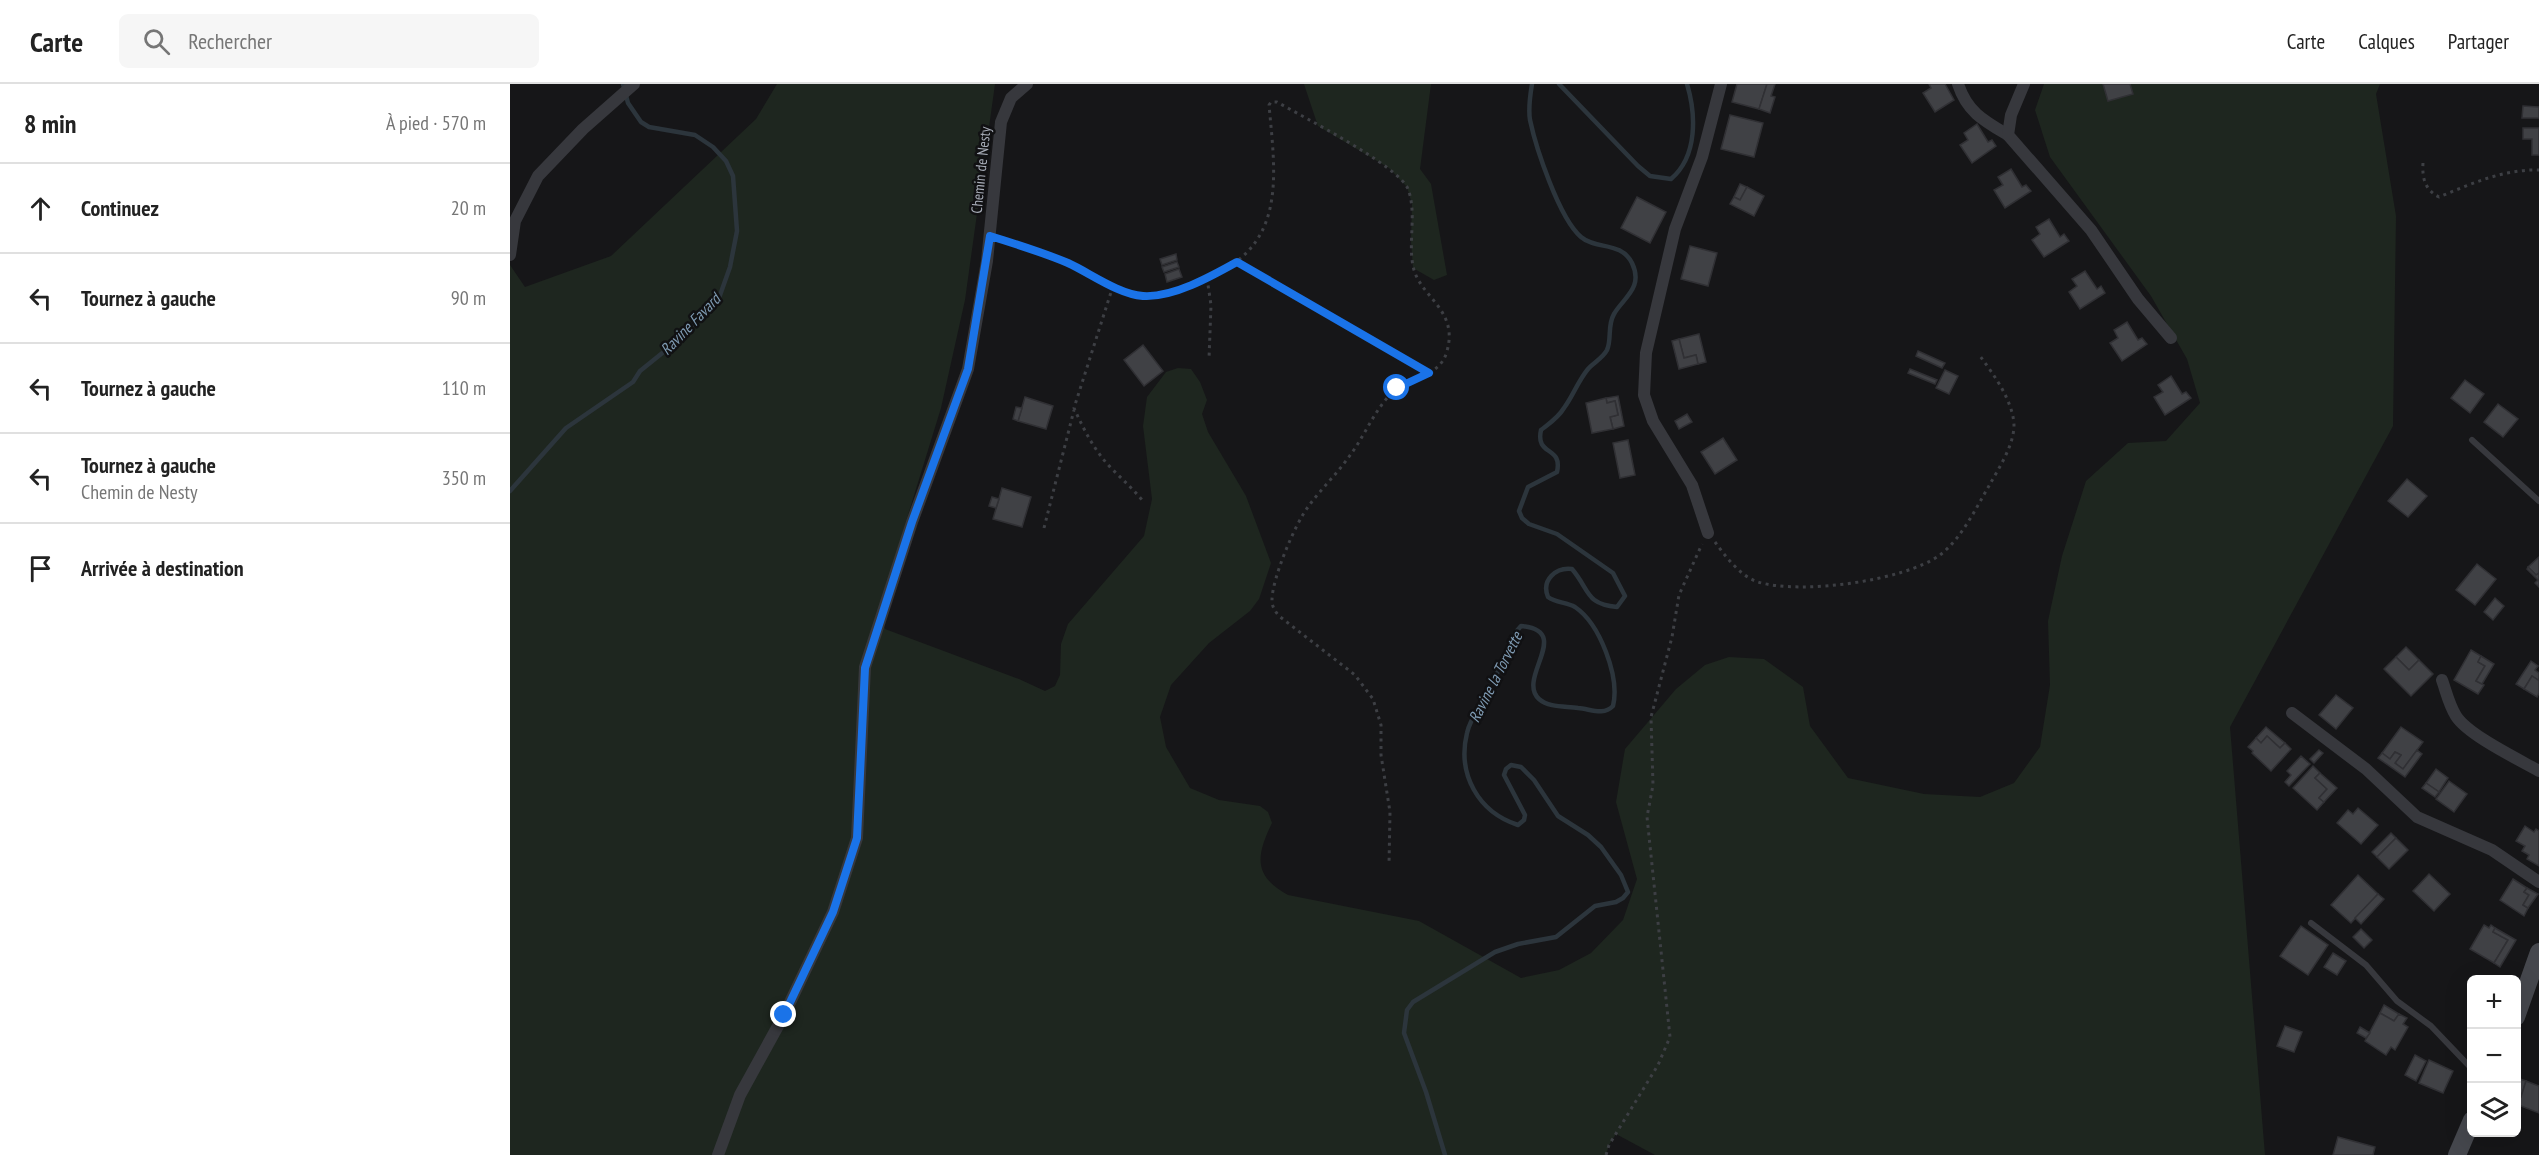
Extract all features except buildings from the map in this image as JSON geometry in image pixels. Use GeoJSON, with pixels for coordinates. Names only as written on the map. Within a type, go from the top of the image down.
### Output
{"type":"FeatureCollection","features":[{"type":"Feature","properties":{"kind":"street","name":"Chemin de Nesty"},"geometry":{"type":"LineString","coordinates":[[718,1155],[740,1095],[784,1015],[833,912],[857,838],[865,668],[912,522],[968,369],[990,236],[1001,122],[1011,98],[1027,84]]}},
{"type":"Feature","properties":{"kind":"street"},"geometry":{"type":"LineString","coordinates":[[1708,533],[1692,485],[1653,421],[1644,395],[1646,353],[1675,229],[1702,157],[1721,84]]}},
{"type":"Feature","properties":{"kind":"street"},"geometry":{"type":"LineString","coordinates":[[1958,84],[1964,101],[1984,121],[2008,135],[2091,230],[2138,299],[2171,338]]}},
{"type":"Feature","properties":{"kind":"street"},"geometry":{"type":"LineString","coordinates":[[2008,135],[2011,115],[2024,84]]}},
{"type":"Feature","properties":{"kind":"street"},"geometry":{"type":"LineString","coordinates":[[510,255],[515,220],[538,177],[583,129],[633,86]]}},
{"type":"Feature","properties":{"kind":"street"},"geometry":{"type":"LineString","coordinates":[[2442,680],[2456,716],[2461,722],[2480,737],[2539,771]]}},
{"type":"Feature","properties":{"kind":"street"},"geometry":{"type":"LineString","coordinates":[[2292,713],[2366,769],[2417,817],[2492,850],[2539,882]]}},
{"type":"Feature","properties":{"kind":"street"},"geometry":{"type":"LineString","coordinates":[[2521,1005],[2539,952]]}},
{"type":"Feature","properties":{"kind":"street"},"geometry":{"type":"LineString","coordinates":[[2457,1155],[2467,1132]]}},
{"type":"Feature","properties":{"kind":"lane"},"geometry":{"type":"LineString","coordinates":[[2472,440],[2539,501]]}},
{"type":"Feature","properties":{"kind":"lane"},"geometry":{"type":"LineString","coordinates":[[2312,923],[2366,965],[2397,1001],[2431,1026],[2467,1064]]}},
{"type":"Feature","properties":{"kind":"path"},"geometry":{"type":"LineString","coordinates":[[990,236],[1051,256],[1113,286],[1143,296],[1174,291],[1207,278],[1237,262],[1254,246],[1267,221],[1272,200],[1274,165],[1269,105],[1276,102],[1389,168],[1407,187],[1412,204],[1410,241],[1413,268],[1422,285],[1441,307],[1449,332],[1448,351],[1441,364],[1429,373],[1397,388],[1388,397],[1349,457],[1308,507],[1296,525],[1274,586],[1272,598],[1272,607],[1279,616],[1355,675],[1373,699],[1381,725],[1381,754],[1390,812],[1389,865]]}},
{"type":"Feature","properties":{"kind":"path"},"geometry":{"type":"LineString","coordinates":[[2422,163],[2422,178],[2432,193],[2439,197],[2517,170],[2539,170]]}},
{"type":"Feature","properties":{"kind":"path"},"geometry":{"type":"LineString","coordinates":[[1237,262],[1429,373]]}},
{"type":"Feature","properties":{"kind":"path"},"geometry":{"type":"LineString","coordinates":[[1207,278],[1211,305],[1209,359]]}},
{"type":"Feature","properties":{"kind":"path"},"geometry":{"type":"LineString","coordinates":[[1044,528],[1074,408],[1113,286]]}},
{"type":"Feature","properties":{"kind":"path"},"geometry":{"type":"LineString","coordinates":[[1606,1155],[1609,1145],[1658,1065],[1670,1037],[1647,817],[1653,785],[1651,717],[1669,647],[1679,595],[1691,565],[1708,533],[1725,556],[1741,572],[1757,582],[1782,585],[1848,583],[1883,577],[1907,572],[1942,553],[1971,516],[1997,472],[2014,426],[2010,410],[1996,379],[1980,356]]}},
{"type":"Feature","properties":{"kind":"path"},"geometry":{"type":"LineString","coordinates":[[1074,408],[1087,437],[1143,501]]}},
{"type":"Feature","properties":{"kind":"shaded area"},"geometry":{"type":"Polygon","coordinates":[[[777,84],[995,84],[965,300],[941,408],[879,609],[885,629],[1045,691],[1055,686],[1060,675],[1061,644],[1068,624],[1144,536],[1152,499],[1143,426],[1147,397],[1166,372],[1178,368],[1191,369],[1200,382],[1207,400],[1202,414],[1208,432],[1246,496],[1271,563],[1259,599],[1250,611],[1209,643],[1171,685],[1160,717],[1166,747],[1190,788],[1219,800],[1260,806],[1268,812],[1272,823],[1263,846],[1261,864],[1263,873],[1277,888],[1288,895],[1419,921],[1521,978],[1559,970],[1591,953],[1623,920],[1637,879],[1616,802],[1625,749],[1676,689],[1705,665],[1729,657],[1764,659],[1803,687],[1810,726],[1848,778],[1924,794],[1980,797],[2014,783],[2040,747],[2050,685],[2048,621],[2062,556],[2086,481],[2128,443],[2166,441],[2200,403],[2187,359],[2151,296],[2050,157],[2035,110],[2044,84],[2380,84],[2376,94],[2396,216],[2393,426],[2230,727],[2265,1155],[1655,1155],[1616,1134],[1606,1155],[510,1155],[510,265],[525,287],[611,256],[756,119],[777,84]]]}},
{"type":"Feature","properties":{"kind":"shaded area"},"geometry":{"type":"Polygon","coordinates":[[[1304,84],[1431,84],[1420,169],[1431,184],[1447,275],[1434,280],[1413,268],[1412,204],[1407,187],[1389,168],[1318,126],[1304,84]]]}},
{"type":"Feature","properties":{"kind":"waterway","name":"Ravine Favard"},"geometry":{"type":"LineString","coordinates":[[510,491],[566,428],[633,382],[640,371],[671,346],[719,298],[730,267],[737,231],[733,176],[726,161],[713,147],[695,135],[649,127],[641,122],[628,103],[623,84]]}},
{"type":"Feature","properties":{"kind":"waterway","name":"Ravine la Torvette"},"geometry":{"type":"LineString","coordinates":[[1445,1155],[1426,1092],[1404,1033],[1407,1010],[1413,1002],[1495,952],[1518,944],[1556,937],[1595,906],[1616,902],[1628,892],[1621,875],[1601,847],[1588,835],[1558,816],[1534,780],[1521,767],[1511,765],[1506,769],[1504,775],[1525,815],[1524,820],[1518,825],[1504,819],[1482,801],[1468,777],[1465,763],[1465,748],[1470,723],[1490,688],[1515,633],[1521,626],[1536,630],[1543,637],[1544,646],[1534,679],[1534,690],[1539,699],[1553,705],[1597,711],[1605,711],[1613,706],[1614,681],[1600,638],[1584,615],[1575,607],[1548,597],[1546,591],[1551,576],[1561,570],[1572,569],[1589,595],[1599,603],[1617,607],[1625,596],[1613,573],[1557,534],[1529,524],[1522,518],[1519,511],[1528,487],[1557,472],[1556,458],[1542,444],[1541,430],[1559,415],[1584,374],[1605,353],[1612,319],[1631,292],[1636,279],[1632,263],[1622,251],[1587,241],[1573,228],[1565,215],[1543,164],[1533,132],[1529,111],[1532,84]]}},
{"type":"Feature","properties":{"kind":"waterway","name":"Ravine la Torvette"},"geometry":{"type":"LineString","coordinates":[[1559,84],[1638,166],[1650,176],[1671,179],[1680,170],[1690,147],[1693,121],[1687,84]]}},
{"type":"Feature","properties":{"kind":"route"},"geometry":{"type":"LineString","coordinates":[[784,1015],[833,912],[857,838],[865,668],[912,522],[968,369],[990,236],[1033,249],[1113,286],[1143,296],[1174,291],[1207,278],[1237,262],[1429,373],[1397,388]]}}]}
